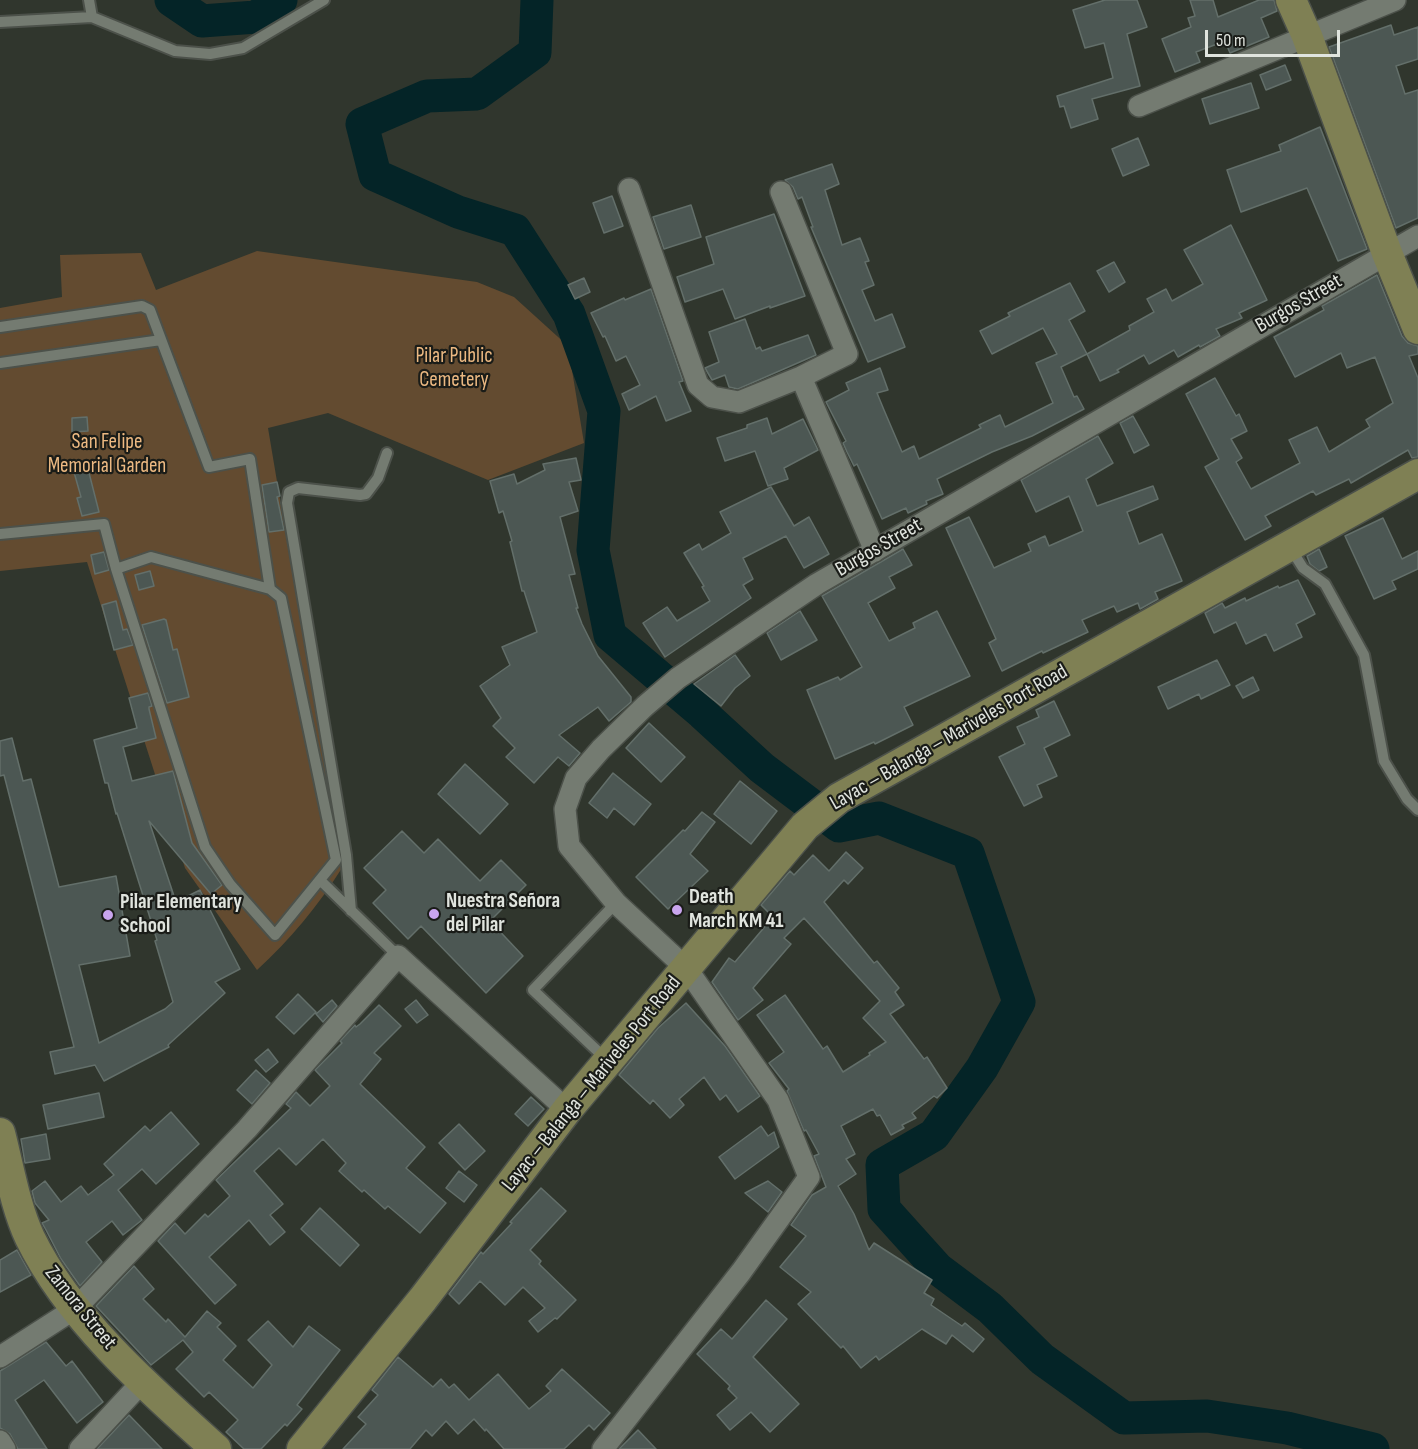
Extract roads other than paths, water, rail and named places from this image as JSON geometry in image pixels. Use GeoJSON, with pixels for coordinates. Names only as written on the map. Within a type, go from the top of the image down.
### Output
{"type":"FeatureCollection","features":[{"type":"Feature","properties":{"kind":"main road"},"geometry":{"type":"LineString","coordinates":[[1292,0],[1418,329]]}},
{"type":"Feature","properties":{"kind":"main road","name":"Layac – Balanga – Mariveles Port Road"},"geometry":{"type":"LineString","coordinates":[[302,1449],[423,1299],[567,1110],[805,826],[839,798],[1418,474]]}},
{"type":"Feature","properties":{"kind":"main road","name":"Zamora Street"},"geometry":{"type":"LineString","coordinates":[[0,1133],[29,1236],[45,1265],[76,1308],[108,1345],[216,1449]]}},
{"type":"Feature","properties":{"kind":"street"},"geometry":{"type":"LineString","coordinates":[[1139,106],[1395,0]]}},
{"type":"Feature","properties":{"kind":"street"},"geometry":{"type":"LineString","coordinates":[[629,189],[698,385],[712,397],[739,402],[801,377],[848,354],[782,192]]}},
{"type":"Feature","properties":{"kind":"street","name":"Burgos Street"},"geometry":{"type":"LineString","coordinates":[[603,1449],[741,1272],[809,1177],[778,1100],[687,969],[616,903],[568,846],[565,809],[576,778],[601,749],[678,678],[817,584],[1418,236]]}},
{"type":"Feature","properties":{"kind":"street"},"geometry":{"type":"LineString","coordinates":[[801,377],[875,551]]}},
{"type":"Feature","properties":{"kind":"street"},"geometry":{"type":"LineString","coordinates":[[0,1357],[76,1308],[247,1129],[398,956],[567,1110]]}},
{"type":"Feature","properties":{"kind":"street"},"geometry":{"type":"LineString","coordinates":[[80,1449],[143,1381]]}},
{"type":"Feature","properties":{"kind":"street"},"geometry":{"type":"LineString","coordinates":[[0,1441],[5,1449]]}},
{"type":"Feature","properties":{"kind":"lane"},"geometry":{"type":"LineString","coordinates":[[89,0],[92,17]]}},
{"type":"Feature","properties":{"kind":"lane"},"geometry":{"type":"LineString","coordinates":[[0,22],[92,17],[175,51],[210,54],[243,48],[324,0]]}},
{"type":"Feature","properties":{"kind":"lane"},"geometry":{"type":"LineString","coordinates":[[0,327],[142,306],[150,310],[208,467],[250,459],[270,589]]}},
{"type":"Feature","properties":{"kind":"lane"},"geometry":{"type":"LineString","coordinates":[[0,363],[160,340]]}},
{"type":"Feature","properties":{"kind":"lane"},"geometry":{"type":"LineString","coordinates":[[351,911],[346,855],[287,503],[289,492],[298,488],[366,494],[378,478],[387,453]]}},
{"type":"Feature","properties":{"kind":"lane"},"geometry":{"type":"LineString","coordinates":[[0,534],[104,524],[116,568],[205,847],[230,884],[275,935],[336,860],[281,598],[270,589],[151,557],[116,568]]}},
{"type":"Feature","properties":{"kind":"lane"},"geometry":{"type":"LineString","coordinates":[[1289,546],[1303,568],[1325,584],[1364,655],[1384,761],[1407,799],[1418,810]]}},
{"type":"Feature","properties":{"kind":"lane"},"geometry":{"type":"LineString","coordinates":[[281,598],[301,591]]}},
{"type":"Feature","properties":{"kind":"lane"},"geometry":{"type":"LineString","coordinates":[[320,880],[398,956]]}},
{"type":"Feature","properties":{"kind":"lane"},"geometry":{"type":"LineString","coordinates":[[608,1061],[533,990],[616,903]]}},
{"type":"Feature","properties":{"kind":"waterway"},"geometry":{"type":"LineString","coordinates":[[171,0],[202,21],[256,17],[281,0]]}},
{"type":"Feature","properties":{"kind":"waterway"},"geometry":{"type":"LineString","coordinates":[[537,0],[535,52],[477,94],[427,96],[362,124],[375,175],[458,212],[515,230],[569,314],[604,411],[593,550],[610,635],[702,713],[762,768],[839,826],[879,818],[968,853],[1019,1002],[982,1068],[934,1135],[882,1165],[884,1209],[938,1269],[990,1308],[1042,1359],[1124,1418],[1207,1416],[1287,1428],[1373,1449]]}},
{"type":"Feature","properties":{"kind":"place","name":"Death March KM 41"},"geometry":{"type":"Point","coordinates":[677,910]}},
{"type":"Feature","properties":{"kind":"place","name":"Nuestra Señora del Pilar"},"geometry":{"type":"Point","coordinates":[434,914]}},
{"type":"Feature","properties":{"kind":"place","name":"Pilar Elementary School"},"geometry":{"type":"Point","coordinates":[108,915]}},
{"type":"Feature","properties":{"kind":"park label","name":"Pilar Public Cemetery"},"geometry":{"type":"Point","coordinates":[454,369]}},
{"type":"Feature","properties":{"kind":"park label","name":"San Felipe Memorial Garden"},"geometry":{"type":"Point","coordinates":[107,455]}}]}
